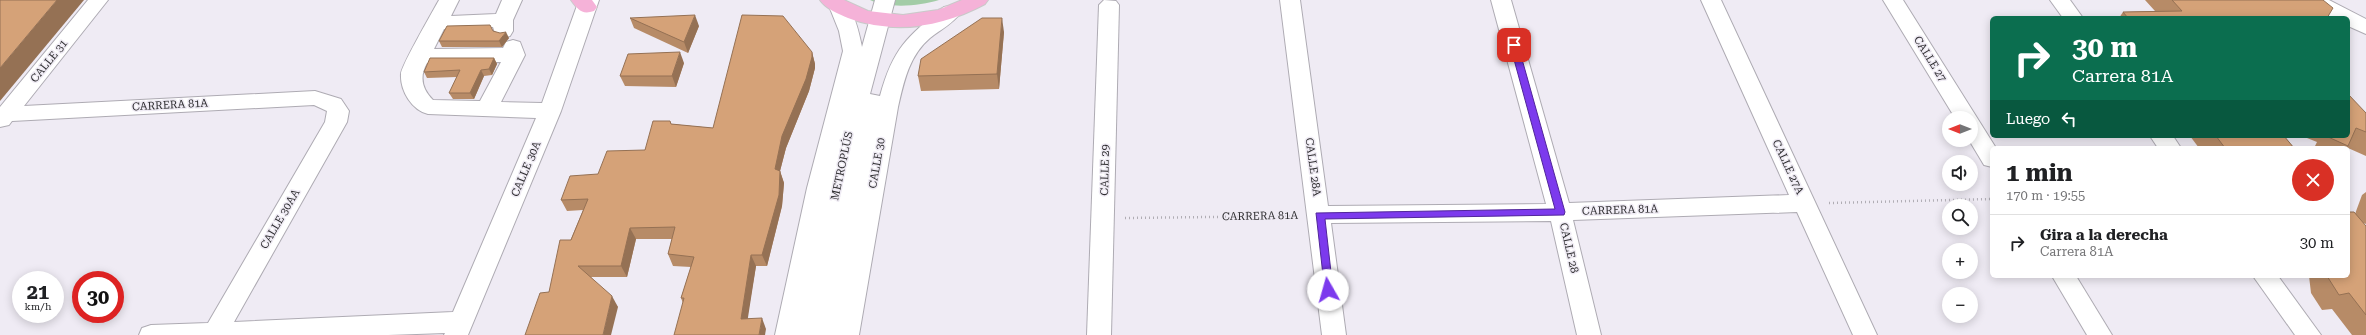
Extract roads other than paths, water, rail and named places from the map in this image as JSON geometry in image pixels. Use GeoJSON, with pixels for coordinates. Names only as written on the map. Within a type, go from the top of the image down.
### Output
{"type":"FeatureCollection","features":[{"type":"Feature","properties":{"kind":"main road"},"geometry":{"type":"LineString","coordinates":[[834,3],[857,14],[887,10],[921,19],[951,12],[978,0]]}},
{"type":"Feature","properties":{"kind":"street","name":"CALLE 31"},"geometry":{"type":"LineString","coordinates":[[3,118],[98,0]]}},
{"type":"Feature","properties":{"kind":"street"},"geometry":{"type":"LineString","coordinates":[[450,0],[411,73],[415,94],[428,107],[550,112]]}},
{"type":"Feature","properties":{"kind":"street"},"geometry":{"type":"LineString","coordinates":[[487,109],[508,38],[512,0]]}},
{"type":"Feature","properties":{"kind":"street","name":"CALLE 28A"},"geometry":{"type":"LineString","coordinates":[[1290,0],[1320,215],[1334,335]]}},
{"type":"Feature","properties":{"kind":"street","name":"CALLE 28"},"geometry":{"type":"LineString","coordinates":[[1501,0],[1560,212],[1589,335]]}},
{"type":"Feature","properties":{"kind":"street","name":"CALLE 27A"},"geometry":{"type":"LineString","coordinates":[[1711,0],[1865,335]]}},
{"type":"Feature","properties":{"kind":"street","name":"CALLE 27"},"geometry":{"type":"LineString","coordinates":[[1893,0],[1962,111]]}},
{"type":"Feature","properties":{"kind":"street"},"geometry":{"type":"LineString","coordinates":[[2060,0],[2072,16]]}},
{"type":"Feature","properties":{"kind":"street"},"geometry":{"type":"LineString","coordinates":[[2314,0],[2344,16]]}},
{"type":"Feature","properties":{"kind":"street","name":"CALLE 30A"},"geometry":{"type":"LineString","coordinates":[[459,329],[550,112],[586,2]]}},
{"type":"Feature","properties":{"kind":"street"},"geometry":{"type":"LineString","coordinates":[[787,335],[818,188],[853,51],[851,37],[834,3]]}},
{"type":"Feature","properties":{"kind":"street","name":"CALLE 29"},"geometry":{"type":"LineString","coordinates":[[1099,335],[1104,218],[1109,5]]}},
{"type":"Feature","properties":{"kind":"street","name":"METROPLÚS"},"geometry":{"type":"LineString","coordinates":[[808,335],[845,150],[887,10]]}},
{"type":"Feature","properties":{"kind":"street","name":"METROPLÚS"},"geometry":{"type":"LineString","coordinates":[[827,335],[887,10]]}},
{"type":"Feature","properties":{"kind":"street","name":"CALLE 30"},"geometry":{"type":"LineString","coordinates":[[847,335],[887,107],[894,83],[900,66],[912,45],[951,12]]}},
{"type":"Feature","properties":{"kind":"street"},"geometry":{"type":"LineString","coordinates":[[2350,19],[2366,27]]}},
{"type":"Feature","properties":{"kind":"street"},"geometry":{"type":"LineString","coordinates":[[438,23],[508,38]]}},
{"type":"Feature","properties":{"kind":"street"},"geometry":{"type":"LineString","coordinates":[[420,56],[508,38]]}},
{"type":"Feature","properties":{"kind":"street","name":"CARRERA 81A"},"geometry":{"type":"LineString","coordinates":[[3,118],[315,98],[334,104]]}},
{"type":"Feature","properties":{"kind":"street","name":"CALLE 30AA"},"geometry":{"type":"LineString","coordinates":[[215,332],[336,122],[338,111],[334,104]]}},
{"type":"Feature","properties":{"kind":"street"},"geometry":{"type":"LineString","coordinates":[[1978,137],[1990,156]]}},
{"type":"Feature","properties":{"kind":"street","name":"CARRERA 81A"},"geometry":{"type":"LineString","coordinates":[[1320,215],[1560,212],[1804,203]]}},
{"type":"Feature","properties":{"kind":"street"},"geometry":{"type":"LineString","coordinates":[[2065,278],[2100,335]]}},
{"type":"Feature","properties":{"kind":"street"},"geometry":{"type":"LineString","coordinates":[[2266,278],[2309,335]]}},
{"type":"Feature","properties":{"kind":"street"},"geometry":{"type":"LineString","coordinates":[[151,335],[215,332],[459,329]]}}]}
